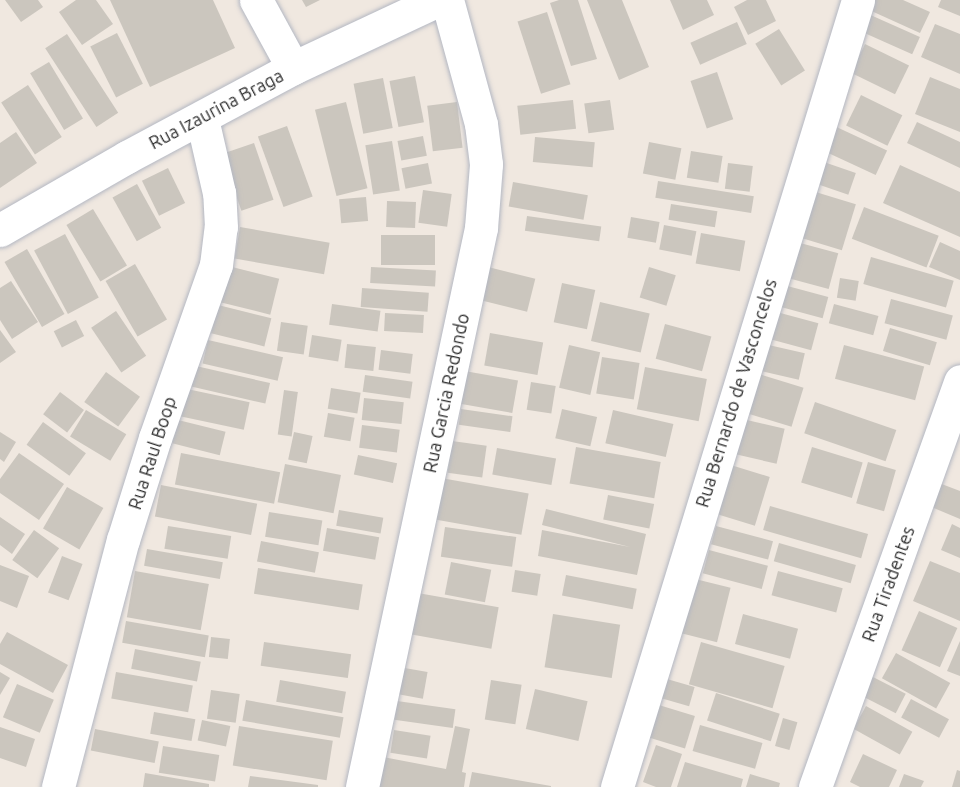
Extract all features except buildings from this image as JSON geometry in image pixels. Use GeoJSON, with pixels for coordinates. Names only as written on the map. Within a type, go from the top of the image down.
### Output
{"type":"FeatureCollection","features":[{"type":"Feature","properties":{"kind":"street"},"geometry":{"type":"LineString","coordinates":[[256,0],[293,68]]}},
{"type":"Feature","properties":{"kind":"street","name":"Rua Izaurina Braga"},"geometry":{"type":"LineString","coordinates":[[0,230],[127,157],[293,68],[438,0]]}},
{"type":"Feature","properties":{"kind":"street","name":"Rua Garcia Redondo"},"geometry":{"type":"LineString","coordinates":[[362,787],[481,228],[486,164],[481,124],[447,0]]}},
{"type":"Feature","properties":{"kind":"street","name":"Rua Bernardo de Vasconcelos"},"geometry":{"type":"LineString","coordinates":[[617,787],[858,0]]}},
{"type":"Feature","properties":{"kind":"street","name":"Rua Raul Boop"},"geometry":{"type":"LineString","coordinates":[[58,787],[123,540],[155,438],[216,265],[221,227],[219,193],[201,119]]}},
{"type":"Feature","properties":{"kind":"street","name":"Rua Tiradentes"},"geometry":{"type":"LineString","coordinates":[[815,787],[960,381]]}}]}
